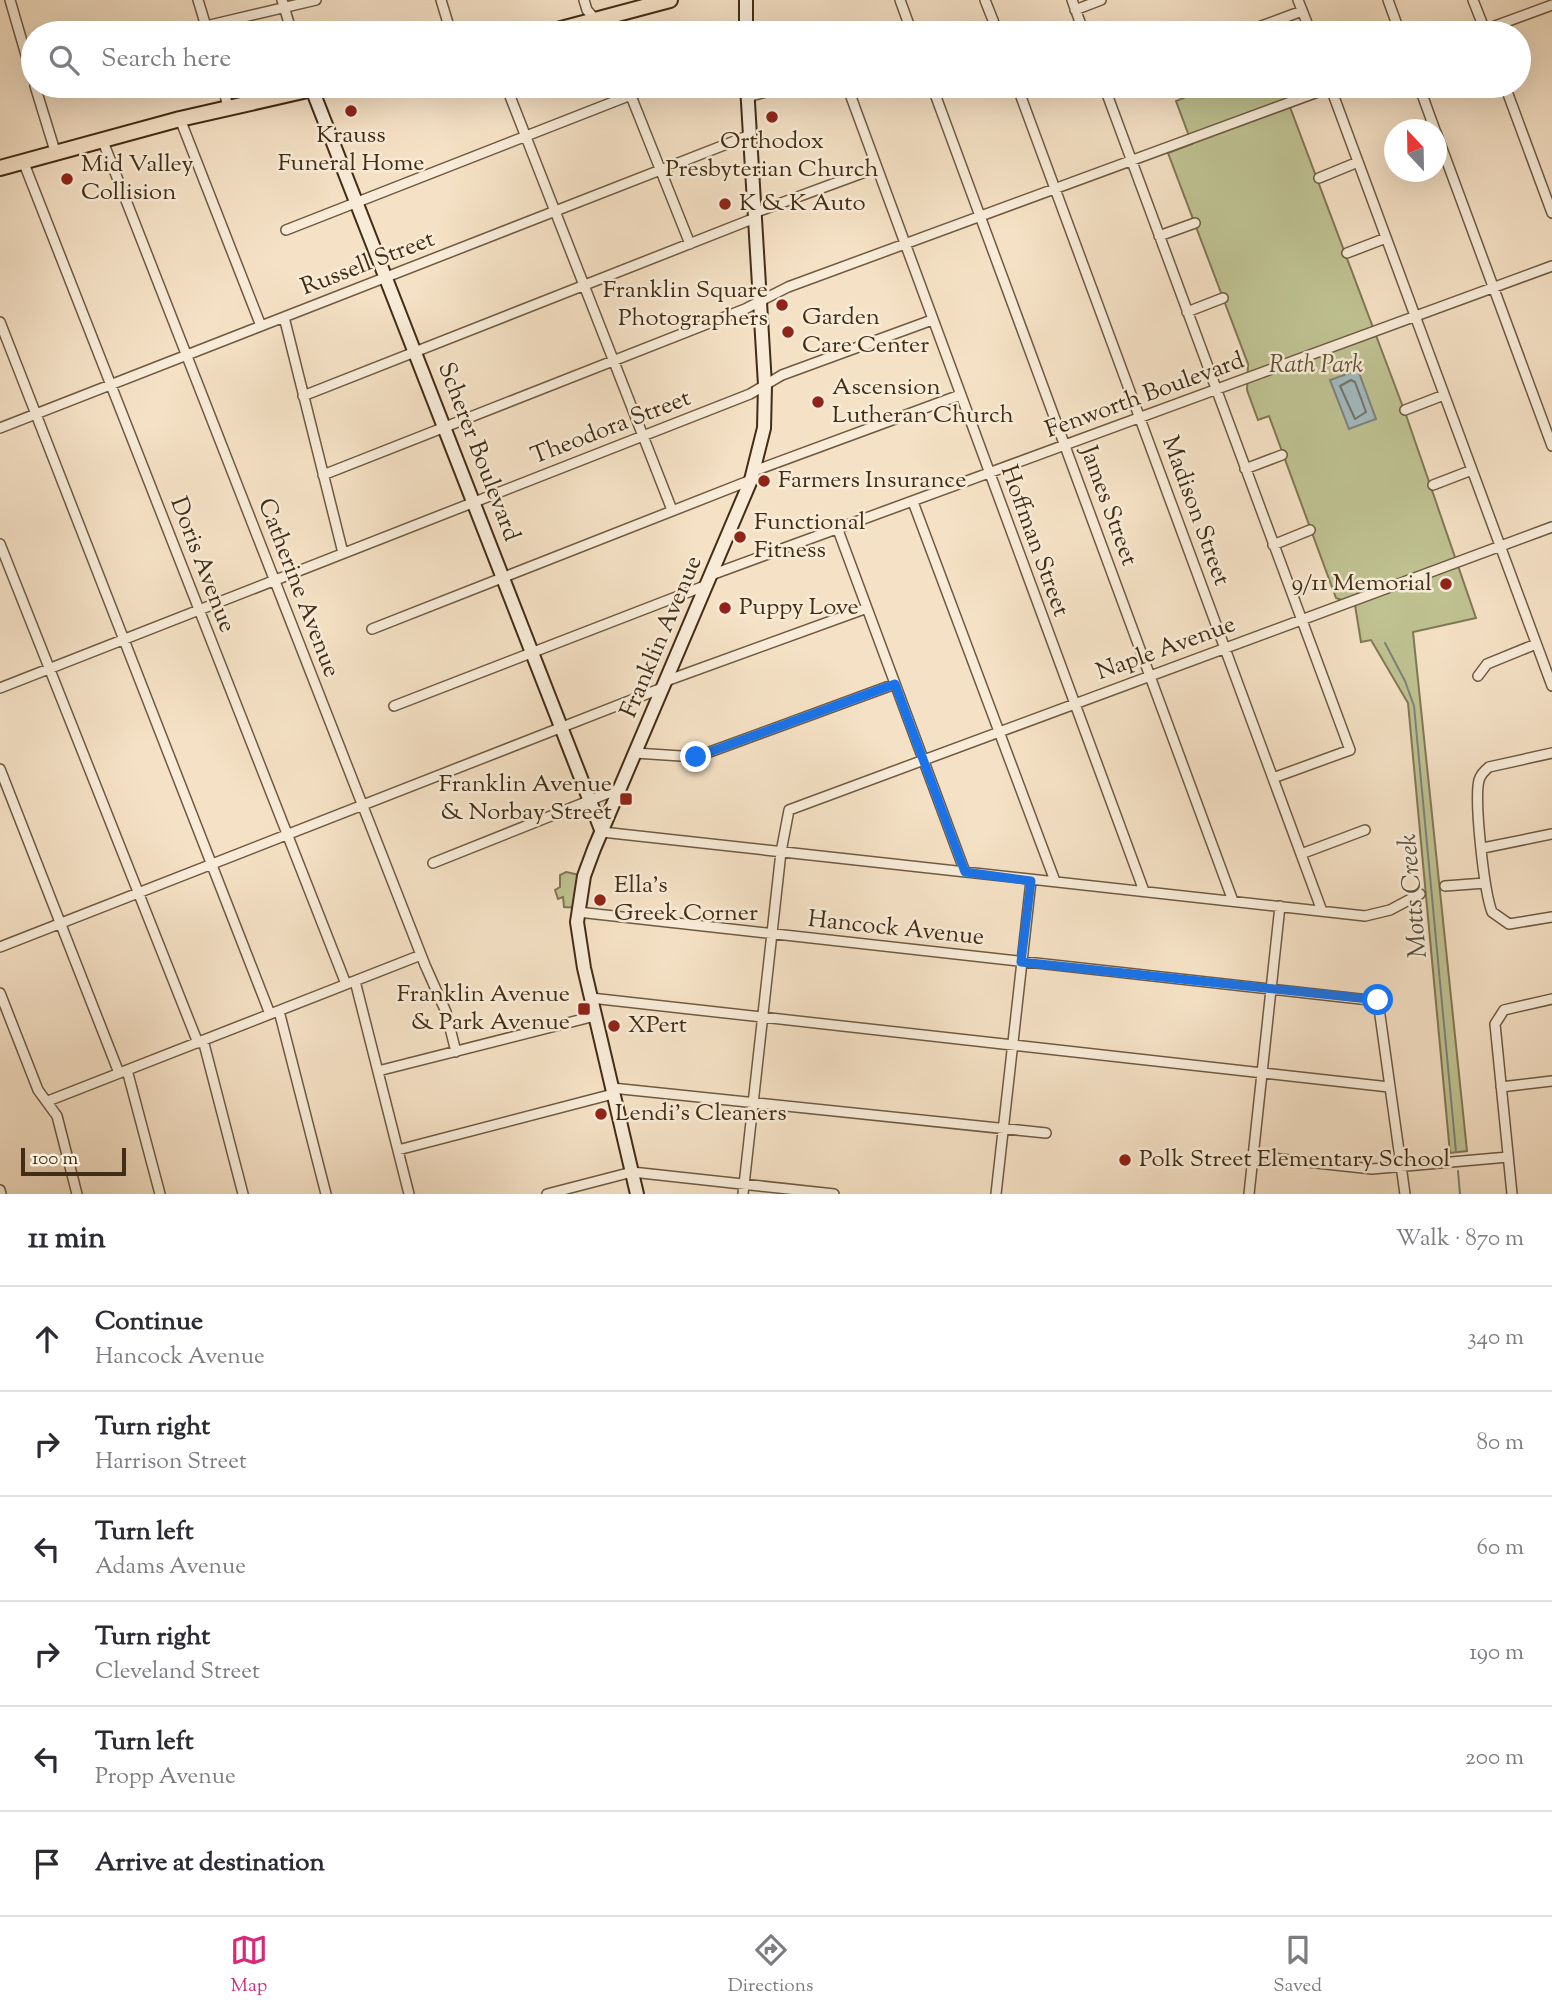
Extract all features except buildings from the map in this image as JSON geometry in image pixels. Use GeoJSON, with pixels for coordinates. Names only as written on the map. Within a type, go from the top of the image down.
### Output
{"type":"FeatureCollection","features":[{"type":"Feature","properties":{"kind":"main road"},"geometry":{"type":"LineString","coordinates":[[594,21],[670,0]]}},
{"type":"Feature","properties":{"kind":"main road"},"geometry":{"type":"LineString","coordinates":[[746,0],[746,21]]}},
{"type":"Feature","properties":{"kind":"main road"},"geometry":{"type":"LineString","coordinates":[[0,168],[55,151],[270,98]]}},
{"type":"Feature","properties":{"kind":"main road","name":"Scherer Boulevard"},"geometry":{"type":"LineString","coordinates":[[320,98],[357,202],[534,651],[602,832]]}},
{"type":"Feature","properties":{"kind":"main road","name":"Franklin Avenue"},"geometry":{"type":"LineString","coordinates":[[637,1194],[591,998],[579,940],[578,912],[584,876],[752,475],[764,428],[765,385],[747,98]]}},
{"type":"Feature","properties":{"kind":"street"},"geometry":{"type":"LineString","coordinates":[[10,0],[21,38]]}},
{"type":"Feature","properties":{"kind":"street"},"geometry":{"type":"LineString","coordinates":[[198,0],[204,21]]}},
{"type":"Feature","properties":{"kind":"street"},"geometry":{"type":"LineString","coordinates":[[233,21],[283,4],[316,0]]}},
{"type":"Feature","properties":{"kind":"street"},"geometry":{"type":"LineString","coordinates":[[441,0],[447,21]]}},
{"type":"Feature","properties":{"kind":"street"},"geometry":{"type":"LineString","coordinates":[[584,0],[587,10],[598,20]]}},
{"type":"Feature","properties":{"kind":"street"},"geometry":{"type":"LineString","coordinates":[[900,0],[908,21]]}},
{"type":"Feature","properties":{"kind":"street"},"geometry":{"type":"LineString","coordinates":[[985,0],[993,21]]}},
{"type":"Feature","properties":{"kind":"street"},"geometry":{"type":"LineString","coordinates":[[1072,0],[1080,21]]}},
{"type":"Feature","properties":{"kind":"street"},"geometry":{"type":"LineString","coordinates":[[1076,10],[1101,0]]}},
{"type":"Feature","properties":{"kind":"street"},"geometry":{"type":"LineString","coordinates":[[1298,0],[1306,21]]}},
{"type":"Feature","properties":{"kind":"street"},"geometry":{"type":"LineString","coordinates":[[1388,0],[1396,21]]}},
{"type":"Feature","properties":{"kind":"street"},"geometry":{"type":"LineString","coordinates":[[1473,0],[1479,21]]}},
{"type":"Feature","properties":{"kind":"street"},"geometry":{"type":"LineString","coordinates":[[283,4],[288,21]]}},
{"type":"Feature","properties":{"kind":"street"},"geometry":{"type":"LineString","coordinates":[[1511,21],[1552,5]]}},
{"type":"Feature","properties":{"kind":"street"},"geometry":{"type":"LineString","coordinates":[[1275,21],[1302,11]]}},
{"type":"Feature","properties":{"kind":"street"},"geometry":{"type":"LineString","coordinates":[[39,98],[55,151]]}},
{"type":"Feature","properties":{"kind":"street"},"geometry":{"type":"LineString","coordinates":[[226,98],[228,108]]}},
{"type":"Feature","properties":{"kind":"street"},"geometry":{"type":"LineString","coordinates":[[511,98],[672,510]]}},
{"type":"Feature","properties":{"kind":"street"},"geometry":{"type":"LineString","coordinates":[[286,230],[526,136],[611,98]]}},
{"type":"Feature","properties":{"kind":"street"},"geometry":{"type":"LineString","coordinates":[[632,98],[690,244]]}},
{"type":"Feature","properties":{"kind":"street","name":"Hoffman Street"},"geometry":{"type":"LineString","coordinates":[[850,98],[1144,891]]}},
{"type":"Feature","properties":{"kind":"street","name":"James Street"},"geometry":{"type":"LineString","coordinates":[[936,98],[1233,901]]}},
{"type":"Feature","properties":{"kind":"street","name":"Madison Street"},"geometry":{"type":"LineString","coordinates":[[1022,98],[1322,911]]}},
{"type":"Feature","properties":{"kind":"street"},"geometry":{"type":"LineString","coordinates":[[1108,98],[1350,750],[1273,778]]}},
{"type":"Feature","properties":{"kind":"street"},"geometry":{"type":"LineString","coordinates":[[323,474],[904,244],[1299,98]]}},
{"type":"Feature","properties":{"kind":"street"},"geometry":{"type":"LineString","coordinates":[[1335,98],[1552,686]]}},
{"type":"Feature","properties":{"kind":"street"},"geometry":{"type":"LineString","coordinates":[[1424,98],[1431,119]]}},
{"type":"Feature","properties":{"kind":"street"},"geometry":{"type":"LineString","coordinates":[[1509,98],[1552,213]]}},
{"type":"Feature","properties":{"kind":"street"},"geometry":{"type":"LineString","coordinates":[[180,119],[261,326]]}},
{"type":"Feature","properties":{"kind":"street","name":"Russell Street"},"geometry":{"type":"LineString","coordinates":[[0,428],[750,135]]}},
{"type":"Feature","properties":{"kind":"street","name":"Catherine Avenue"},"geometry":{"type":"LineString","coordinates":[[102,139],[421,955],[446,1012],[456,1052]]}},
{"type":"Feature","properties":{"kind":"street","name":"Doris Avenue"},"geometry":{"type":"LineString","coordinates":[[23,161],[287,835],[350,982],[378,1072],[409,1194]]}},
{"type":"Feature","properties":{"kind":"street"},"geometry":{"type":"LineString","coordinates":[[1447,161],[1552,446]]}},
{"type":"Feature","properties":{"kind":"street"},"geometry":{"type":"LineString","coordinates":[[1319,177],[1358,162]]}},
{"type":"Feature","properties":{"kind":"street"},"geometry":{"type":"LineString","coordinates":[[303,396],[876,168]]}},
{"type":"Feature","properties":{"kind":"street"},"geometry":{"type":"LineString","coordinates":[[1159,236],[1195,223]]}},
{"type":"Feature","properties":{"kind":"street"},"geometry":{"type":"LineString","coordinates":[[1347,253],[1386,238]]}},
{"type":"Feature","properties":{"kind":"street","name":"Fenworth Boulevard"},"geometry":{"type":"LineString","coordinates":[[394,706],[838,530],[1552,266]]}},
{"type":"Feature","properties":{"kind":"street"},"geometry":{"type":"LineString","coordinates":[[1187,312],[1223,298]]}},
{"type":"Feature","properties":{"kind":"street"},"geometry":{"type":"LineString","coordinates":[[284,317],[343,553]]}},
{"type":"Feature","properties":{"kind":"street","name":"Theodora Street"},"geometry":{"type":"LineString","coordinates":[[0,688],[643,436],[782,376],[932,320]]}},
{"type":"Feature","properties":{"kind":"street"},"geometry":{"type":"LineString","coordinates":[[0,322],[212,864],[275,1012],[326,1194]]}},
{"type":"Feature","properties":{"kind":"street"},"geometry":{"type":"LineString","coordinates":[[372,629],[672,510],[752,475],[960,395]]}},
{"type":"Feature","properties":{"kind":"street"},"geometry":{"type":"LineString","coordinates":[[1405,410],[1444,395]]}},
{"type":"Feature","properties":{"kind":"street"},"geometry":{"type":"LineString","coordinates":[[1245,469],[1282,456]]}},
{"type":"Feature","properties":{"kind":"street"},"geometry":{"type":"LineString","coordinates":[[1433,485],[1472,470]]}},
{"type":"Feature","properties":{"kind":"street"},"geometry":{"type":"LineString","coordinates":[[913,502],[1055,881]]}},
{"type":"Feature","properties":{"kind":"street","name":"Naple Avenue"},"geometry":{"type":"LineString","coordinates":[[781,852],[787,814],[793,808],[1552,527]]}},
{"type":"Feature","properties":{"kind":"street"},"geometry":{"type":"LineString","coordinates":[[838,530],[965,872]]}},
{"type":"Feature","properties":{"kind":"street"},"geometry":{"type":"LineString","coordinates":[[1273,545],[1310,530]]}},
{"type":"Feature","properties":{"kind":"street"},"geometry":{"type":"LineString","coordinates":[[0,544],[137,893],[200,1042],[243,1194]]}},
{"type":"Feature","properties":{"kind":"street"},"geometry":{"type":"LineString","coordinates":[[0,947],[664,684],[867,608]]}},
{"type":"Feature","properties":{"kind":"street"},"geometry":{"type":"LineString","coordinates":[[1478,676],[1487,664],[1536,644]]}},
{"type":"Feature","properties":{"kind":"street"},"geometry":{"type":"LineString","coordinates":[[635,753],[696,757],[895,684]]}},
{"type":"Feature","properties":{"kind":"street"},"geometry":{"type":"LineString","coordinates":[[1552,753],[1489,767],[1482,773],[1478,790],[1489,905],[1500,920],[1517,924],[1552,917]]}},
{"type":"Feature","properties":{"kind":"street"},"geometry":{"type":"LineString","coordinates":[[0,769],[123,1072],[160,1194]]}},
{"type":"Feature","properties":{"kind":"street"},"geometry":{"type":"LineString","coordinates":[[433,863],[621,788]]}},
{"type":"Feature","properties":{"kind":"street"},"geometry":{"type":"LineString","coordinates":[[1301,854],[1365,830]]}},
{"type":"Feature","properties":{"kind":"street"},"geometry":{"type":"LineString","coordinates":[[602,832],[1365,916],[1379,914],[1420,894]]}},
{"type":"Feature","properties":{"kind":"street"},"geometry":{"type":"LineString","coordinates":[[1483,848],[1552,834]]}},
{"type":"Feature","properties":{"kind":"street"},"geometry":{"type":"LineString","coordinates":[[743,1189],[781,852]]}},
{"type":"Feature","properties":{"kind":"street"},"geometry":{"type":"LineString","coordinates":[[996,1194],[1031,881]]}},
{"type":"Feature","properties":{"kind":"street"},"geometry":{"type":"LineString","coordinates":[[1445,886],[1485,883]]}},
{"type":"Feature","properties":{"kind":"street"},"geometry":{"type":"LineString","coordinates":[[1249,1194],[1280,906]]}},
{"type":"Feature","properties":{"kind":"street","name":"Hancock Avenue"},"geometry":{"type":"LineString","coordinates":[[578,912],[1378,1000],[1389,1087]]}},
{"type":"Feature","properties":{"kind":"street"},"geometry":{"type":"LineString","coordinates":[[48,1101],[421,955]]}},
{"type":"Feature","properties":{"kind":"street"},"geometry":{"type":"LineString","coordinates":[[0,993],[38,1090],[57,1116],[77,1194]]}},
{"type":"Feature","properties":{"kind":"street"},"geometry":{"type":"LineString","coordinates":[[591,998],[1389,1087],[1405,1194]]}},
{"type":"Feature","properties":{"kind":"street"},"geometry":{"type":"LineString","coordinates":[[1512,1194],[1495,1024],[1497,1017],[1504,1010],[1552,999]]}},
{"type":"Feature","properties":{"kind":"street"},"geometry":{"type":"LineString","coordinates":[[378,1072],[595,1016]]}},
{"type":"Feature","properties":{"kind":"street"},"geometry":{"type":"LineString","coordinates":[[1501,1087],[1552,1081]]}},
{"type":"Feature","properties":{"kind":"street"},"geometry":{"type":"LineString","coordinates":[[398,1150],[612,1091],[753,1101],[1046,1133]]}},
{"type":"Feature","properties":{"kind":"street"},"geometry":{"type":"LineString","coordinates":[[1253,1156],[1372,1169],[1401,1169],[1508,1157]]}},
{"type":"Feature","properties":{"kind":"street"},"geometry":{"type":"LineString","coordinates":[[547,1194],[632,1172],[743,1189],[830,1194]]}},
{"type":"Feature","properties":{"kind":"green space","name":"Rath Park"},"geometry":{"type":"Polygon","coordinates":[[[1183,98],[1287,98],[1406,415],[1476,618],[1413,632],[1467,1151],[1450,1153],[1408,703],[1371,640],[1361,642],[1355,605],[1336,598],[1269,416],[1258,420],[1247,390],[1248,364],[1168,153],[1192,144],[1176,101],[1183,98]]]}},
{"type":"Feature","properties":{"kind":"green space"},"geometry":{"type":"Polygon","coordinates":[[[566,872],[584,876],[578,908],[564,907],[563,897],[558,899],[555,890],[560,887],[560,875],[566,872]]]}},
{"type":"Feature","properties":{"kind":"water"},"geometry":{"type":"Polygon","coordinates":[[[1358,370],[1376,419],[1349,429],[1330,380],[1358,370]]]}},
{"type":"Feature","properties":{"kind":"waterway","name":"Motts Creek"},"geometry":{"type":"LineString","coordinates":[[1385,643],[1405,681],[1414,706],[1456,1152]]}},
{"type":"Feature","properties":{"kind":"waterway","name":"Motts Creek"},"geometry":{"type":"LineString","coordinates":[[1458,1171],[1460,1194]]}},
{"type":"Feature","properties":{"kind":"place","name":"Krauss Funeral Home"},"geometry":{"type":"Point","coordinates":[351,111]}},
{"type":"Feature","properties":{"kind":"place","name":"Orthodox Presbyterian Church"},"geometry":{"type":"Point","coordinates":[772,117]}},
{"type":"Feature","properties":{"kind":"place","name":"Mid Valley Collision"},"geometry":{"type":"Point","coordinates":[67,179]}},
{"type":"Feature","properties":{"kind":"place","name":"K & K Auto"},"geometry":{"type":"Point","coordinates":[725,204]}},
{"type":"Feature","properties":{"kind":"place","name":"Franklin Square Photographers"},"geometry":{"type":"Point","coordinates":[782,305]}},
{"type":"Feature","properties":{"kind":"place","name":"Garden Care Center"},"geometry":{"type":"Point","coordinates":[788,332]}},
{"type":"Feature","properties":{"kind":"place","name":"Ascension Lutheran Church"},"geometry":{"type":"Point","coordinates":[818,402]}},
{"type":"Feature","properties":{"kind":"place","name":"Farmers Insurance"},"geometry":{"type":"Point","coordinates":[764,481]}},
{"type":"Feature","properties":{"kind":"place","name":"Functional Fitness"},"geometry":{"type":"Point","coordinates":[740,537]}},
{"type":"Feature","properties":{"kind":"place","name":"9/11 Memorial"},"geometry":{"type":"Point","coordinates":[1446,584]}},
{"type":"Feature","properties":{"kind":"place","name":"Puppy Love"},"geometry":{"type":"Point","coordinates":[725,608]}},
{"type":"Feature","properties":{"kind":"place","name":"Franklin Avenue & Norbay Street"},"geometry":{"type":"Point","coordinates":[626,799]}},
{"type":"Feature","properties":{"kind":"place","name":"Ella's Greek Corner"},"geometry":{"type":"Point","coordinates":[600,900]}},
{"type":"Feature","properties":{"kind":"place","name":"Franklin Avenue & Park Avenue"},"geometry":{"type":"Point","coordinates":[584,1009]}},
{"type":"Feature","properties":{"kind":"place","name":"XPert"},"geometry":{"type":"Point","coordinates":[614,1026]}},
{"type":"Feature","properties":{"kind":"place","name":"Lendi's Cleaners"},"geometry":{"type":"Point","coordinates":[601,1114]}},
{"type":"Feature","properties":{"kind":"place","name":"Polk Street Elementary School"},"geometry":{"type":"Point","coordinates":[1125,1160]}},
{"type":"Feature","properties":{"kind":"route"},"geometry":{"type":"LineString","coordinates":[[696,757],[895,684],[965,872],[1031,881],[1021,962],[1378,1000]]}}]}
